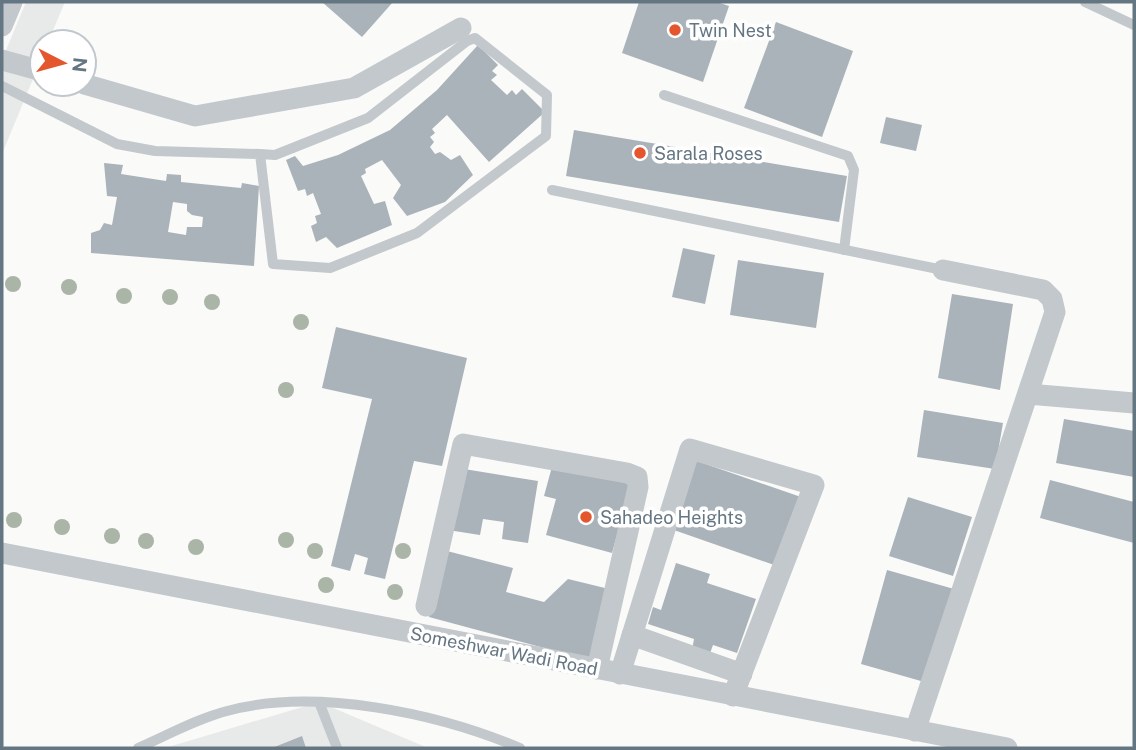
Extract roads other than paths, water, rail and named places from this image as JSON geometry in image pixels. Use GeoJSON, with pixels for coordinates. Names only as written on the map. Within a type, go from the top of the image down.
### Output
{"type":"FeatureCollection","features":[{"type":"Feature","properties":{"kind":"street"},"geometry":{"type":"LineString","coordinates":[[2,26],[12,2]]}},
{"type":"Feature","properties":{"kind":"street"},"geometry":{"type":"LineString","coordinates":[[98,88],[195,116],[354,88],[461,28]]}},
{"type":"Feature","properties":{"kind":"street"},"geometry":{"type":"LineString","coordinates":[[2,60],[28,67]]}},
{"type":"Feature","properties":{"kind":"street"},"geometry":{"type":"LineString","coordinates":[[915,731],[1055,312],[1052,299],[1043,290],[943,270]]}},
{"type":"Feature","properties":{"kind":"street"},"geometry":{"type":"LineString","coordinates":[[1028,394],[1134,403]]}},
{"type":"Feature","properties":{"kind":"street"},"geometry":{"type":"LineString","coordinates":[[426,606],[463,444],[627,473],[637,477],[638,487],[597,669]]}},
{"type":"Feature","properties":{"kind":"street"},"geometry":{"type":"LineString","coordinates":[[620,674],[690,449],[814,485],[733,696]]}},
{"type":"Feature","properties":{"kind":"street","name":"Someshwar Wadi Road"},"geometry":{"type":"LineString","coordinates":[[2,553],[1007,748]]}},
{"type":"Feature","properties":{"kind":"street"},"geometry":{"type":"LineString","coordinates":[[632,635],[742,674]]}},
{"type":"Feature","properties":{"kind":"lane"},"geometry":{"type":"LineString","coordinates":[[1085,2],[1134,25]]}},
{"type":"Feature","properties":{"kind":"lane"},"geometry":{"type":"LineString","coordinates":[[2,86],[117,144],[155,151],[260,154],[275,155],[368,118],[467,41],[475,38],[547,95],[547,136],[417,233],[330,268],[273,264],[260,154]]}},
{"type":"Feature","properties":{"kind":"lane"},"geometry":{"type":"LineString","coordinates":[[664,95],[848,156],[854,170],[844,250]]}},
{"type":"Feature","properties":{"kind":"lane"},"geometry":{"type":"LineString","coordinates":[[552,190],[943,270]]}},
{"type":"Feature","properties":{"kind":"lane"},"geometry":{"type":"LineString","coordinates":[[138,748],[224,711],[254,705],[319,702],[455,724],[520,748]]}},
{"type":"Feature","properties":{"kind":"lane"},"geometry":{"type":"LineString","coordinates":[[319,702],[337,748]]}},
{"type":"Feature","properties":{"kind":"place","name":"Twin Nest"},"geometry":{"type":"Point","coordinates":[675,30]}},
{"type":"Feature","properties":{"kind":"place","name":"Sarala Roses"},"geometry":{"type":"Point","coordinates":[640,153]}},
{"type":"Feature","properties":{"kind":"place","name":"Sahadeo Heights"},"geometry":{"type":"Point","coordinates":[586,517]}}]}
